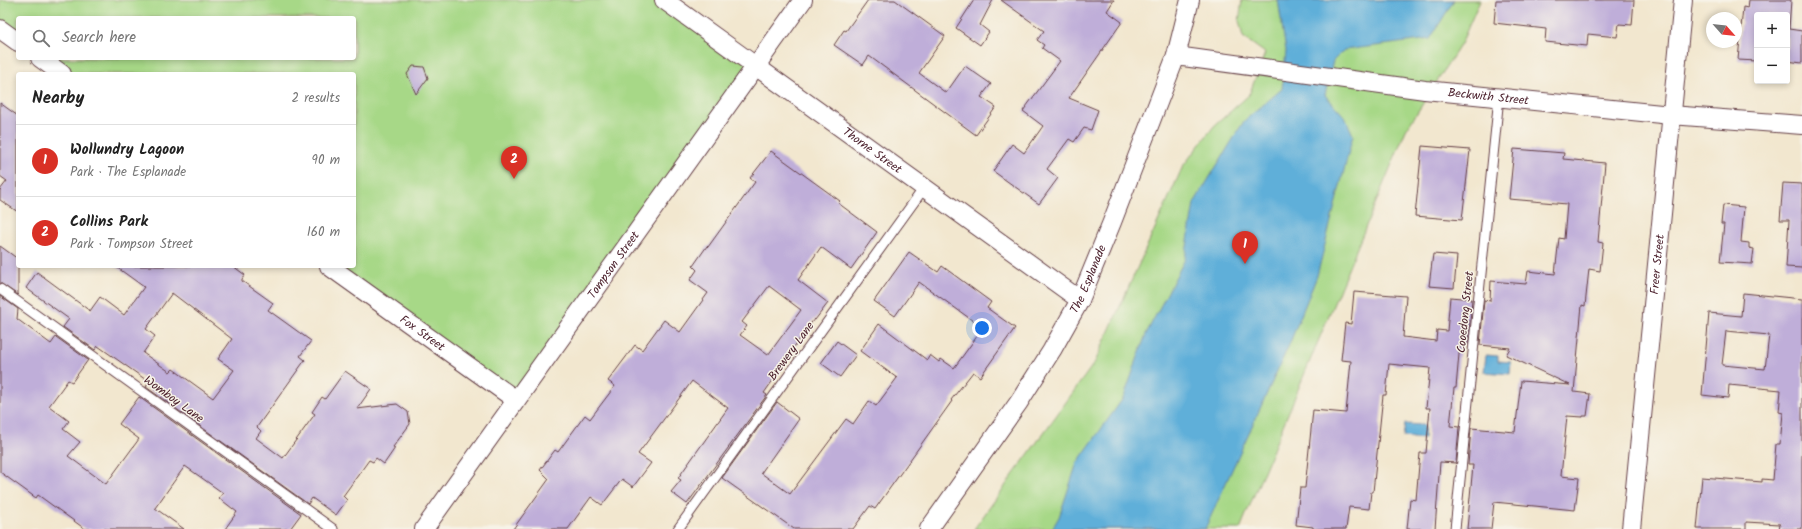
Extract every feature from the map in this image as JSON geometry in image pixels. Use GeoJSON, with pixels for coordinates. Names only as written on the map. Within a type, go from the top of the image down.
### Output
{"type":"FeatureCollection","features":[{"type":"Feature","properties":{"kind":"street","name":"Thorne Street"},"geometry":{"type":"LineString","coordinates":[[664,0],[1080,300]]}},
{"type":"Feature","properties":{"kind":"street","name":"Tompson Street"},"geometry":{"type":"LineString","coordinates":[[424,529],[803,0]]}},
{"type":"Feature","properties":{"kind":"street","name":"The Esplanade"},"geometry":{"type":"LineString","coordinates":[[929,529],[1019,402],[1052,350],[1080,300],[1112,222],[1176,56],[1190,0]]}},
{"type":"Feature","properties":{"kind":"street","name":"Freer Street"},"geometry":{"type":"LineString","coordinates":[[1631,529],[1683,0]]}},
{"type":"Feature","properties":{"kind":"street"},"geometry":{"type":"LineString","coordinates":[[0,30],[16,41]]}},
{"type":"Feature","properties":{"kind":"street","name":"Beckwith Street"},"geometry":{"type":"LineString","coordinates":[[1176,56],[1284,72],[1425,90],[1671,115],[1802,125]]}},
{"type":"Feature","properties":{"kind":"street"},"geometry":{"type":"LineString","coordinates":[[43,60],[59,72]]}},
{"type":"Feature","properties":{"kind":"street","name":"Fox Street"},"geometry":{"type":"LineString","coordinates":[[332,268],[516,400]]}},
{"type":"Feature","properties":{"kind":"lane","name":"Cooedong Street"},"geometry":{"type":"LineString","coordinates":[[1455,529],[1499,97]]}},
{"type":"Feature","properties":{"kind":"lane","name":"Brewery Lane"},"geometry":{"type":"LineString","coordinates":[[678,529],[924,188]]}},
{"type":"Feature","properties":{"kind":"lane","name":"Womboy Lane"},"geometry":{"type":"LineString","coordinates":[[0,289],[334,529]]}},
{"type":"Feature","properties":{"kind":"green space"},"geometry":{"type":"Polygon","coordinates":[[[0,0],[664,0],[755,65],[516,400],[332,268],[356,268],[356,72],[59,72],[43,60],[356,60],[356,16],[16,16],[16,41],[0,30],[0,0]]]}},
{"type":"Feature","properties":{"kind":"green space"},"geometry":{"type":"Polygon","coordinates":[[[1242,0],[1480,0],[1461,44],[1406,130],[1240,529],[974,529],[1095,362],[1183,166],[1214,126],[1249,95],[1265,53],[1243,37],[1239,21],[1242,0]]]}},
{"type":"Feature","properties":{"kind":"water"},"geometry":{"type":"Polygon","coordinates":[[[1278,0],[1454,0],[1430,39],[1344,50],[1333,61],[1325,95],[1345,117],[1353,135],[1317,276],[1289,345],[1205,529],[1052,529],[1059,517],[1077,463],[1124,397],[1146,334],[1185,259],[1194,203],[1244,121],[1282,89],[1286,51],[1278,0]]]}},
{"type":"Feature","properties":{"kind":"water"},"geometry":{"type":"Polygon","coordinates":[[[1486,355],[1498,356],[1498,361],[1511,362],[1510,374],[1484,372],[1486,355]]]}},
{"type":"Feature","properties":{"kind":"water"},"geometry":{"type":"Polygon","coordinates":[[[1405,424],[1425,425],[1424,439],[1403,437],[1405,424]]]}},
{"type":"Feature","properties":{"kind":"building"},"geometry":{"type":"Polygon","coordinates":[[[868,0],[895,0],[945,36],[919,73],[946,93],[965,66],[991,84],[981,97],[996,107],[976,135],[869,56],[863,65],[834,45],[868,0]]]}},
{"type":"Feature","properties":{"kind":"building"},"geometry":{"type":"Polygon","coordinates":[[[974,0],[993,0],[980,25],[989,32],[980,45],[956,28],[974,0]]]}},
{"type":"Feature","properties":{"kind":"building"},"geometry":{"type":"Polygon","coordinates":[[[1001,0],[1114,0],[1107,11],[1122,22],[1069,98],[1098,110],[1091,130],[1084,128],[1074,142],[1069,139],[1047,169],[1058,178],[1039,204],[993,171],[1012,144],[1024,153],[1043,126],[1023,111],[1060,61],[1042,48],[1044,45],[1037,40],[1044,31],[1001,0]]]}},
{"type":"Feature","properties":{"kind":"building"},"geometry":{"type":"Polygon","coordinates":[[[1496,0],[1634,0],[1632,25],[1619,24],[1617,37],[1588,34],[1587,46],[1545,42],[1546,29],[1494,23],[1496,0]]]}},
{"type":"Feature","properties":{"kind":"building"},"geometry":{"type":"Polygon","coordinates":[[[1749,0],[1791,0],[1790,14],[1790,12],[1754,12],[1754,61],[1738,60],[1739,48],[1742,48],[1743,7],[1748,8],[1749,0]]]}},
{"type":"Feature","properties":{"kind":"building"},"geometry":{"type":"Polygon","coordinates":[[[1790,29],[1802,31],[1802,63],[1790,61],[1790,29]]]}},
{"type":"Feature","properties":{"kind":"building"},"geometry":{"type":"Polygon","coordinates":[[[413,66],[424,67],[428,78],[416,94],[407,74],[413,66]]]}},
{"type":"Feature","properties":{"kind":"building"},"geometry":{"type":"Polygon","coordinates":[[[0,103],[16,115],[16,211],[0,200],[0,190],[7,181],[0,176],[0,103]]]}},
{"type":"Feature","properties":{"kind":"building"},"geometry":{"type":"Polygon","coordinates":[[[1422,146],[1470,150],[1462,220],[1415,216],[1422,146]]]}},
{"type":"Feature","properties":{"kind":"building"},"geometry":{"type":"Polygon","coordinates":[[[1514,149],[1564,153],[1563,159],[1605,163],[1598,242],[1603,243],[1600,271],[1589,269],[1585,306],[1582,305],[1574,392],[1590,394],[1587,416],[1567,416],[1561,476],[1579,478],[1575,510],[1494,502],[1491,529],[1467,529],[1473,465],[1468,465],[1471,428],[1515,432],[1521,381],[1570,385],[1506,355],[1510,348],[1480,345],[1484,300],[1490,301],[1491,281],[1526,284],[1528,271],[1555,274],[1559,238],[1564,239],[1567,204],[1509,199],[1514,149]]]}},
{"type":"Feature","properties":{"kind":"building"},"geometry":{"type":"Polygon","coordinates":[[[771,151],[840,201],[838,203],[877,232],[851,269],[821,247],[798,280],[828,303],[815,320],[814,319],[781,365],[783,366],[764,393],[767,395],[687,504],[671,492],[681,480],[678,478],[728,408],[692,381],[638,454],[651,463],[633,487],[622,479],[602,505],[591,497],[568,529],[513,529],[549,479],[540,470],[555,450],[558,452],[585,415],[590,419],[615,386],[608,381],[635,345],[642,350],[664,320],[680,332],[708,293],[690,280],[697,270],[693,266],[755,182],[750,178],[771,151]],[[769,286],[742,322],[747,326],[740,335],[768,355],[801,310],[769,286]]]}},
{"type":"Feature","properties":{"kind":"building"},"geometry":{"type":"Polygon","coordinates":[[[1783,183],[1802,184],[1802,268],[1786,267],[1789,220],[1780,220],[1783,183]]]}},
{"type":"Feature","properties":{"kind":"building"},"geometry":{"type":"Polygon","coordinates":[[[1723,205],[1744,207],[1741,242],[1749,243],[1749,248],[1754,249],[1752,264],[1720,262],[1724,224],[1721,224],[1723,205]]]}},
{"type":"Feature","properties":{"kind":"building"},"geometry":{"type":"Polygon","coordinates":[[[0,246],[16,258],[16,268],[18,268],[18,295],[0,283],[0,246]]]}},
{"type":"Feature","properties":{"kind":"building"},"geometry":{"type":"Polygon","coordinates":[[[909,252],[938,272],[942,266],[991,302],[987,308],[1015,328],[980,377],[973,372],[951,400],[952,401],[875,509],[870,506],[853,529],[794,529],[722,478],[777,402],[799,419],[761,473],[790,494],[846,419],[853,424],[869,401],[876,406],[897,378],[860,351],[879,324],[927,360],[930,355],[939,362],[941,359],[954,368],[983,328],[919,282],[895,316],[874,301],[909,252]]]}},
{"type":"Feature","properties":{"kind":"building"},"geometry":{"type":"Polygon","coordinates":[[[1433,254],[1457,256],[1454,288],[1429,286],[1433,254]]]}},
{"type":"Feature","properties":{"kind":"building"},"geometry":{"type":"Polygon","coordinates":[[[118,268],[236,268],[245,275],[242,281],[273,303],[268,310],[311,341],[300,356],[305,360],[257,427],[261,431],[256,438],[283,458],[315,414],[312,412],[322,397],[325,399],[345,371],[371,389],[357,409],[397,404],[408,412],[410,424],[393,447],[395,448],[384,464],[376,458],[373,462],[369,460],[343,496],[347,500],[336,515],[312,498],[308,504],[146,387],[149,382],[98,346],[95,350],[63,327],[69,319],[26,288],[37,272],[90,311],[100,297],[124,315],[144,287],[118,268]],[[172,293],[146,329],[155,336],[143,353],[170,372],[173,369],[213,398],[234,370],[218,359],[232,339],[172,293]]]}},
{"type":"Feature","properties":{"kind":"building"},"geometry":{"type":"Polygon","coordinates":[[[1354,292],[1406,296],[1403,337],[1436,341],[1437,330],[1447,331],[1450,297],[1472,299],[1468,344],[1460,343],[1456,388],[1454,388],[1450,426],[1459,427],[1456,463],[1440,462],[1435,529],[1407,529],[1410,499],[1416,500],[1420,453],[1426,453],[1430,408],[1426,408],[1430,368],[1389,364],[1386,395],[1383,395],[1373,492],[1371,492],[1369,509],[1349,507],[1346,529],[1313,529],[1313,527],[1296,525],[1300,488],[1305,488],[1313,410],[1346,413],[1351,361],[1341,360],[1345,323],[1351,324],[1354,292]]]}},
{"type":"Feature","properties":{"kind":"building"},"geometry":{"type":"Polygon","coordinates":[[[1743,293],[1802,299],[1802,529],[1779,529],[1780,524],[1746,522],[1746,529],[1697,529],[1702,477],[1762,482],[1762,479],[1773,480],[1776,444],[1780,444],[1783,413],[1779,412],[1781,390],[1729,385],[1728,398],[1702,395],[1709,313],[1741,316],[1743,293]],[[1726,331],[1722,365],[1765,369],[1769,335],[1726,331]]]}},
{"type":"Feature","properties":{"kind":"building"},"geometry":{"type":"Polygon","coordinates":[[[0,296],[18,309],[17,319],[51,344],[56,337],[88,360],[72,382],[68,380],[49,406],[69,421],[63,429],[80,442],[68,456],[106,484],[139,439],[119,424],[139,397],[301,514],[290,529],[225,529],[237,512],[219,498],[223,493],[185,466],[155,508],[184,529],[85,529],[38,495],[36,498],[0,472],[0,296]]]}},
{"type":"Feature","properties":{"kind":"building"},"geometry":{"type":"Polygon","coordinates":[[[837,341],[856,355],[840,377],[821,363],[837,341]]]}},
{"type":"Feature","properties":{"kind":"place","name":"Collins Park"},"geometry":{"type":"Point","coordinates":[514,179]}},
{"type":"Feature","properties":{"kind":"place","name":"Wollundry Lagoon"},"geometry":{"type":"Point","coordinates":[1245,264]}}]}
